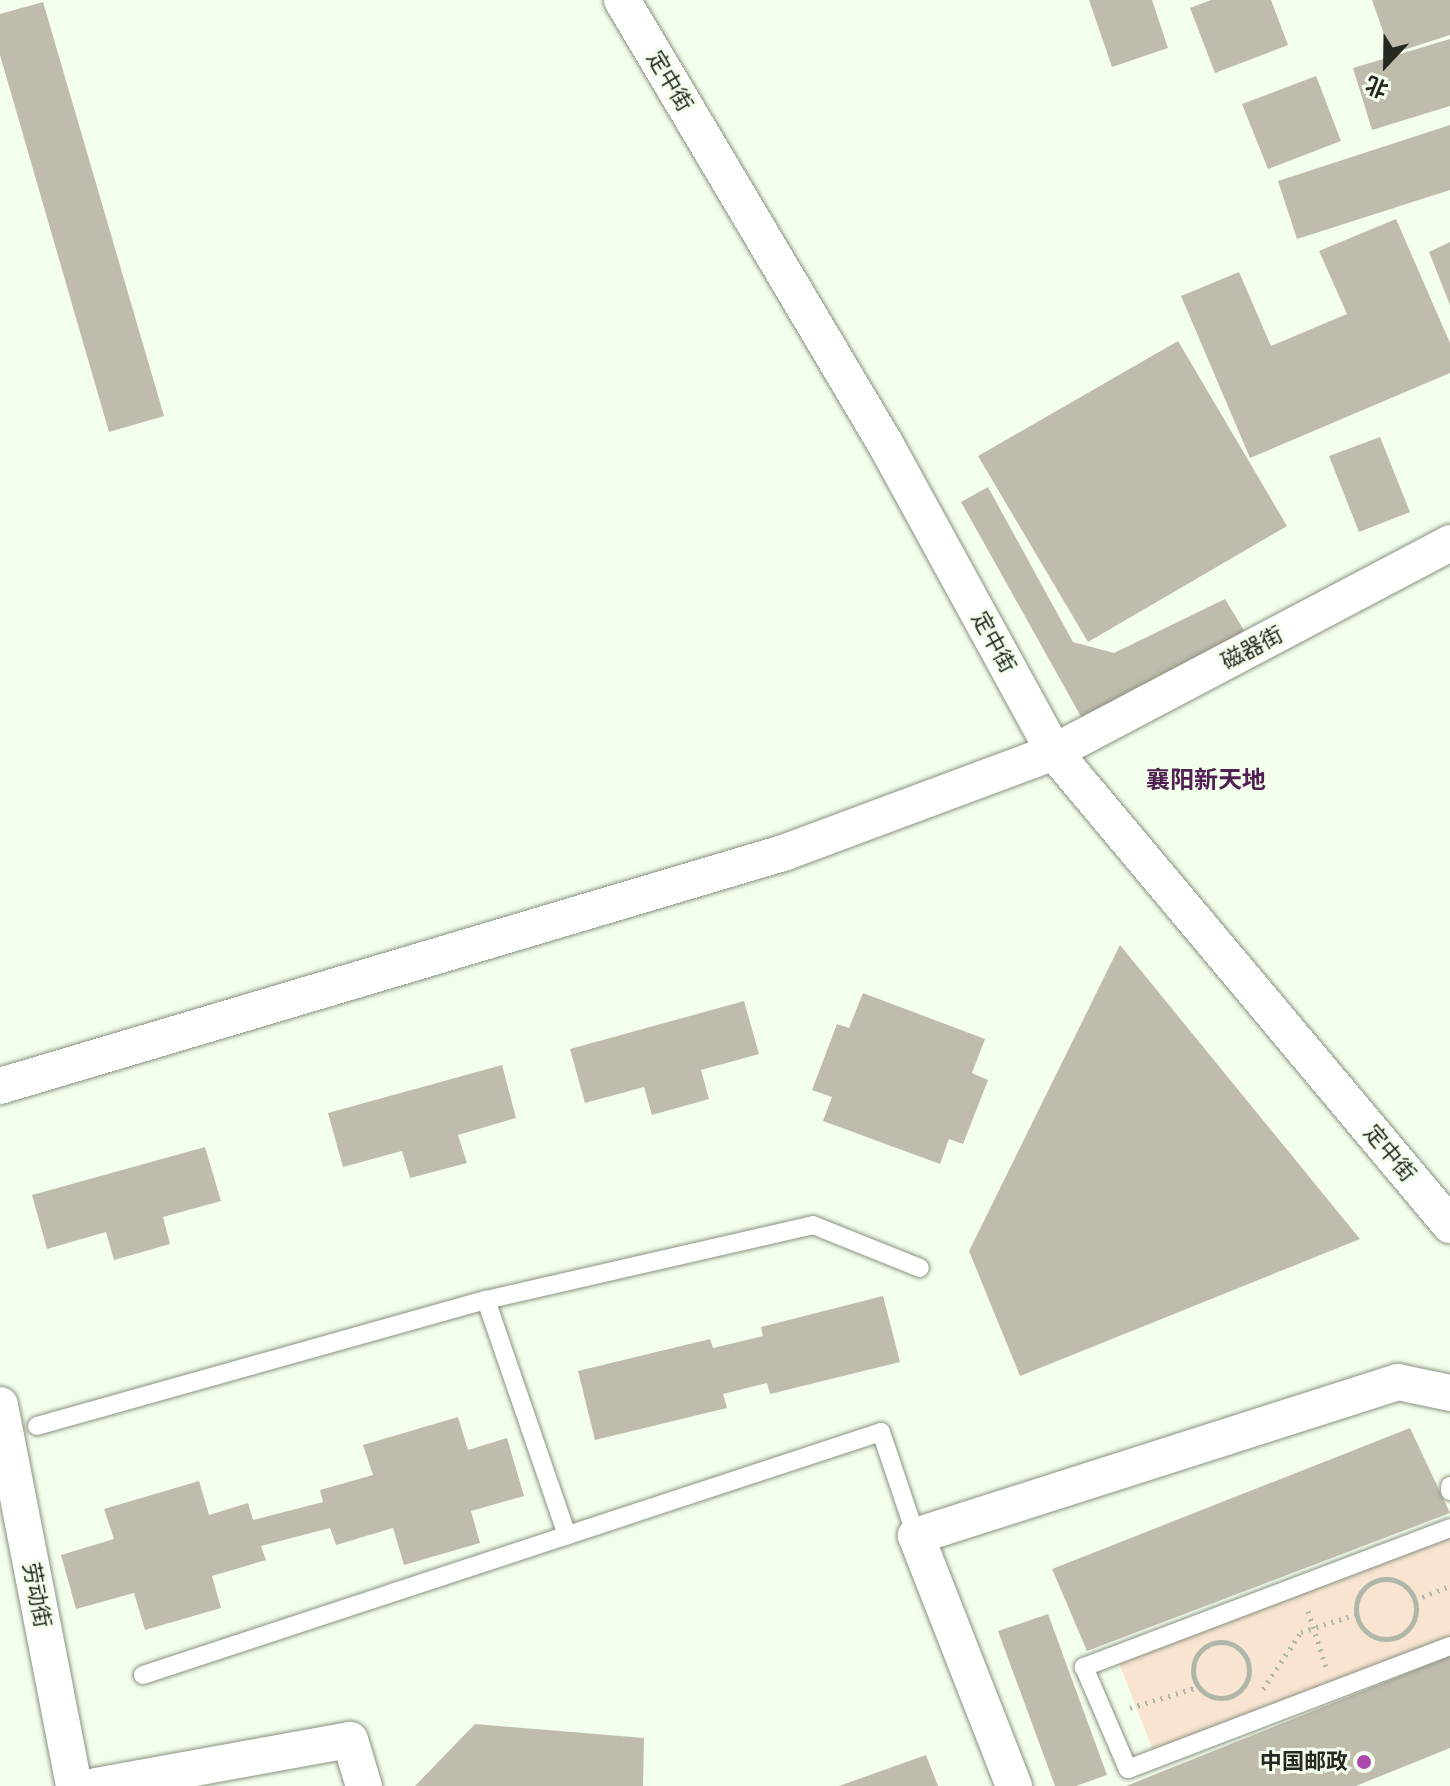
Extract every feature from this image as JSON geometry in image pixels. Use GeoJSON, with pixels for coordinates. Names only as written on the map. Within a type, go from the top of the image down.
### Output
{"type":"FeatureCollection","features":[{"type":"Feature","properties":{"kind":"street","name":"定中街"},"geometry":{"type":"LineString","coordinates":[[622,0],[886,445],[1054,752],[1450,1225]]}},
{"type":"Feature","properties":{"kind":"street","name":"磁器街"},"geometry":{"type":"LineString","coordinates":[[0,1086],[783,853],[1054,752],[1450,543]]}},
{"type":"Feature","properties":{"kind":"street"},"geometry":{"type":"LineString","coordinates":[[1014,1786],[916,1536],[1398,1382],[1450,1393]]}},
{"type":"Feature","properties":{"kind":"street","name":"劳动街"},"geometry":{"type":"LineString","coordinates":[[0,1405],[74,1786]]}},
{"type":"Feature","properties":{"kind":"street"},"geometry":{"type":"LineString","coordinates":[[96,1786],[350,1740],[364,1786]]}},
{"type":"Feature","properties":{"kind":"lane"},"geometry":{"type":"LineString","coordinates":[[37,1426],[486,1300],[813,1225],[920,1268]]}},
{"type":"Feature","properties":{"kind":"lane"},"geometry":{"type":"LineString","coordinates":[[486,1300],[567,1535]]}},
{"type":"Feature","properties":{"kind":"lane"},"geometry":{"type":"LineString","coordinates":[[143,1675],[881,1432],[916,1536]]}},
{"type":"Feature","properties":{"kind":"lane"},"geometry":{"type":"LineString","coordinates":[[1450,1528],[1084,1667],[1128,1769],[1450,1646]]}},
{"type":"Feature","properties":{"kind":"path"},"geometry":{"type":"LineString","coordinates":[[1384,1579],[1404,1584],[1415,1600],[1415,1620],[1393,1639],[1365,1632],[1357,1614],[1366,1587],[1384,1579]]}},
{"type":"Feature","properties":{"kind":"path"},"geometry":{"type":"LineString","coordinates":[[1299,1585],[1333,1690]]}},
{"type":"Feature","properties":{"kind":"path"},"geometry":{"type":"LineString","coordinates":[[1415,1600],[1450,1586]]}},
{"type":"Feature","properties":{"kind":"path"},"geometry":{"type":"LineString","coordinates":[[1245,1724],[1277,1662],[1313,1628],[1357,1614]]}},
{"type":"Feature","properties":{"kind":"path"},"geometry":{"type":"LineString","coordinates":[[1105,1716],[1198,1687],[1222,1699],[1240,1692],[1249,1674],[1246,1656],[1231,1643],[1204,1647],[1194,1661],[1198,1687]]}},
{"type":"Feature","properties":{"kind":"shaded area"},"geometry":{"type":"Polygon","coordinates":[[[1450,1537],[1450,1640],[1155,1756],[1118,1660],[1450,1537]]]}},
{"type":"Feature","properties":{"kind":"building"},"geometry":{"type":"Polygon","coordinates":[[[1089,0],[1152,0],[1168,48],[1112,67],[1089,0]]]}},
{"type":"Feature","properties":{"kind":"building"},"geometry":{"type":"Polygon","coordinates":[[[1211,0],[1271,0],[1288,45],[1215,73],[1190,8],[1211,0]]]}},
{"type":"Feature","properties":{"kind":"building"},"geometry":{"type":"Polygon","coordinates":[[[1372,0],[1450,0],[1450,35],[1391,54],[1372,0]]]}},
{"type":"Feature","properties":{"kind":"building"},"geometry":{"type":"Polygon","coordinates":[[[43,2],[164,416],[109,432],[0,55],[0,14],[43,2]]]}},
{"type":"Feature","properties":{"kind":"building"},"geometry":{"type":"Polygon","coordinates":[[[1450,39],[1450,106],[1372,130],[1353,68],[1450,39]]]}},
{"type":"Feature","properties":{"kind":"building"},"geometry":{"type":"Polygon","coordinates":[[[1316,76],[1341,141],[1268,169],[1242,104],[1316,76]]]}},
{"type":"Feature","properties":{"kind":"building"},"geometry":{"type":"Polygon","coordinates":[[[1450,125],[1450,190],[1297,239],[1278,181],[1450,125]]]}},
{"type":"Feature","properties":{"kind":"building"},"geometry":{"type":"Polygon","coordinates":[[[1396,219],[1450,343],[1450,373],[1250,458],[1181,296],[1239,272],[1271,346],[1347,314],[1319,251],[1396,219]]]}},
{"type":"Feature","properties":{"kind":"building"},"geometry":{"type":"Polygon","coordinates":[[[1450,242],[1450,305],[1429,252],[1450,242]]]}},
{"type":"Feature","properties":{"kind":"building"},"geometry":{"type":"Polygon","coordinates":[[[1178,341],[1287,526],[1088,642],[978,456],[1178,341]]]}},
{"type":"Feature","properties":{"kind":"building"},"geometry":{"type":"Polygon","coordinates":[[[1380,437],[1410,512],[1359,532],[1329,456],[1380,437]]]}},
{"type":"Feature","properties":{"kind":"building"},"geometry":{"type":"Polygon","coordinates":[[[988,487],[1073,642],[1114,653],[1225,599],[1251,642],[1084,722],[961,502],[988,487]]]}},
{"type":"Feature","properties":{"kind":"building"},"geometry":{"type":"Polygon","coordinates":[[[1120,945],[1360,1239],[1020,1376],[969,1251],[1120,945]]]}},
{"type":"Feature","properties":{"kind":"building"},"geometry":{"type":"Polygon","coordinates":[[[863,993],[985,1039],[972,1073],[988,1080],[963,1144],[949,1139],[940,1164],[823,1121],[832,1097],[812,1090],[837,1024],[849,1028],[863,993]]]}},
{"type":"Feature","properties":{"kind":"building"},"geometry":{"type":"Polygon","coordinates":[[[744,1001],[759,1054],[701,1070],[709,1099],[652,1115],[644,1087],[585,1103],[570,1049],[744,1001]]]}},
{"type":"Feature","properties":{"kind":"building"},"geometry":{"type":"Polygon","coordinates":[[[502,1065],[516,1118],[458,1135],[467,1163],[410,1178],[402,1151],[343,1167],[328,1113],[502,1065]]]}},
{"type":"Feature","properties":{"kind":"building"},"geometry":{"type":"Polygon","coordinates":[[[205,1147],[221,1201],[163,1217],[170,1244],[114,1260],[106,1232],[47,1249],[32,1195],[205,1147]]]}},
{"type":"Feature","properties":{"kind":"building"},"geometry":{"type":"Polygon","coordinates":[[[883,1296],[900,1362],[770,1394],[767,1383],[723,1394],[727,1408],[595,1440],[578,1371],[710,1339],[713,1348],[763,1336],[761,1327],[883,1296]]]}},
{"type":"Feature","properties":{"kind":"building"},"geometry":{"type":"Polygon","coordinates":[[[458,1417],[468,1450],[507,1438],[524,1496],[471,1511],[480,1543],[404,1565],[393,1528],[336,1545],[330,1528],[261,1546],[266,1560],[212,1576],[221,1608],[145,1630],[134,1593],[76,1609],[61,1555],[114,1539],[104,1509],[199,1481],[209,1515],[248,1503],[253,1520],[323,1502],[320,1490],[373,1475],[363,1445],[458,1417]]]}},
{"type":"Feature","properties":{"kind":"building"},"geometry":{"type":"Polygon","coordinates":[[[1410,1428],[1450,1513],[1087,1651],[1052,1569],[1410,1428]]]}},
{"type":"Feature","properties":{"kind":"building"},"geometry":{"type":"Polygon","coordinates":[[[1048,1614],[1107,1775],[1076,1786],[1055,1786],[998,1631],[1048,1614]]]}},
{"type":"Feature","properties":{"kind":"building"},"geometry":{"type":"Polygon","coordinates":[[[1450,1656],[1450,1748],[1356,1786],[1126,1786],[1450,1656]]]}},
{"type":"Feature","properties":{"kind":"building"},"geometry":{"type":"Polygon","coordinates":[[[475,1724],[644,1738],[643,1786],[415,1786],[475,1724]]]}},
{"type":"Feature","properties":{"kind":"building"},"geometry":{"type":"Polygon","coordinates":[[[926,1755],[938,1786],[839,1786],[926,1755]]]}},
{"type":"Feature","properties":{"kind":"place","name":"中国邮政"},"geometry":{"type":"Point","coordinates":[1364,1762]}},
{"type":"Feature","properties":{"kind":"district","name":"襄阳新天地"},"geometry":{"type":"Point","coordinates":[1206,780]}}]}
